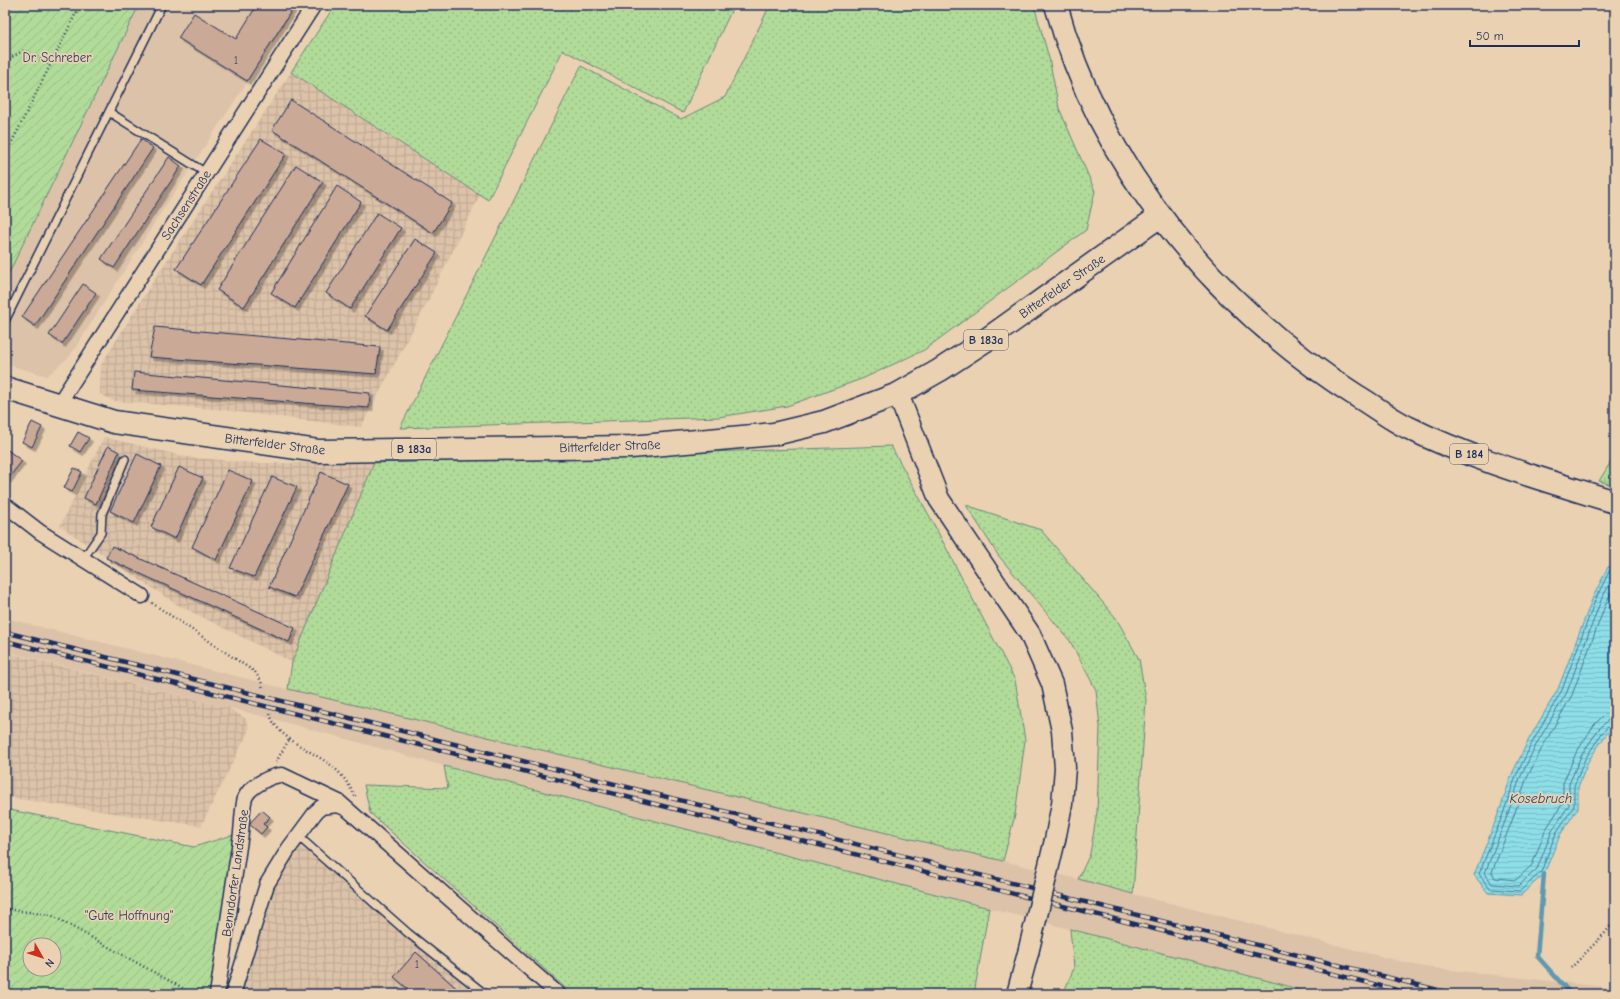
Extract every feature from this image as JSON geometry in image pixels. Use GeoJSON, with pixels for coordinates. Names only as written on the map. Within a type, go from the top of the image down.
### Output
{"type":"FeatureCollection","features":[{"type":"Feature","properties":{"kind":"main road"},"geometry":{"type":"LineString","coordinates":[[1056,5],[1069,48],[1099,118],[1129,169],[1160,216]]}},
{"type":"Feature","properties":{"kind":"main road","name":"Bitterfelder Straße"},"geometry":{"type":"LineString","coordinates":[[5,388],[114,422],[318,451],[631,447],[774,434],[824,422],[898,394],[940,370],[986,340],[1160,216]]}},
{"type":"Feature","properties":{"kind":"main road","name":"B 184"},"geometry":{"type":"LineString","coordinates":[[1160,216],[1211,275],[1289,349],[1334,381],[1406,427],[1460,451],[1538,478],[1615,502]]}},
{"type":"Feature","properties":{"kind":"main road"},"geometry":{"type":"LineString","coordinates":[[898,394],[939,499],[1030,634],[1052,684],[1062,731],[1065,768],[1062,804],[1055,840],[1017,994]]}},
{"type":"Feature","properties":{"kind":"street","name":"Sachsenstraße"},"geometry":{"type":"LineString","coordinates":[[58,405],[314,5]]}},
{"type":"Feature","properties":{"kind":"street"},"geometry":{"type":"LineString","coordinates":[[5,504],[40,532],[142,596]]}},
{"type":"Feature","properties":{"kind":"street","name":"Benndorfer Landstraße"},"geometry":{"type":"LineString","coordinates":[[217,994],[242,832],[245,798],[256,786],[271,776],[282,775],[327,796],[346,808],[558,994]]}},
{"type":"Feature","properties":{"kind":"street","name":"Benndorfer Landstraße"},"geometry":{"type":"LineString","coordinates":[[233,994],[267,884],[298,836],[321,807],[338,805],[346,808]]}},
{"type":"Feature","properties":{"kind":"lane"},"geometry":{"type":"LineString","coordinates":[[5,321],[162,5]]}},
{"type":"Feature","properties":{"kind":"lane"},"geometry":{"type":"LineString","coordinates":[[109,112],[206,173]]}},
{"type":"Feature","properties":{"kind":"lane"},"geometry":{"type":"LineString","coordinates":[[83,559],[101,533],[102,514],[124,459]]}},
{"type":"Feature","properties":{"kind":"lane"},"geometry":{"type":"LineString","coordinates":[[298,836],[408,933],[485,994]]}},
{"type":"Feature","properties":{"kind":"path"},"geometry":{"type":"LineString","coordinates":[[5,156],[80,5]]}},
{"type":"Feature","properties":{"kind":"path"},"geometry":{"type":"LineString","coordinates":[[5,58],[8,59],[25,50],[50,66]]}},
{"type":"Feature","properties":{"kind":"path"},"geometry":{"type":"LineString","coordinates":[[142,596],[255,672],[261,681],[263,688]]}},
{"type":"Feature","properties":{"kind":"path"},"geometry":{"type":"LineString","coordinates":[[270,714],[272,721],[280,731],[332,766],[347,781],[357,798],[360,820]]}},
{"type":"Feature","properties":{"kind":"path"},"geometry":{"type":"LineString","coordinates":[[276,760],[290,738]]}},
{"type":"Feature","properties":{"kind":"path"},"geometry":{"type":"LineString","coordinates":[[5,909],[51,915],[193,994]]}},
{"type":"Feature","properties":{"kind":"path"},"geometry":{"type":"LineString","coordinates":[[1571,968],[1606,932],[1615,920]]}},
{"type":"Feature","properties":{"kind":"shaded area"},"geometry":{"type":"Polygon","coordinates":[[[139,5],[298,5],[166,205],[70,356],[47,376],[5,364],[5,281],[139,5]]]}},
{"type":"Feature","properties":{"kind":"shaded area"},"geometry":{"type":"Polygon","coordinates":[[[291,72],[480,195],[430,297],[361,427],[215,409],[114,401],[100,394],[101,365],[154,280],[291,72]]]}},
{"type":"Feature","properties":{"kind":"shaded area"},"geometry":{"type":"Polygon","coordinates":[[[104,437],[187,457],[255,463],[374,463],[292,662],[176,604],[60,526],[104,437]]]}},
{"type":"Feature","properties":{"kind":"shaded area"},"geometry":{"type":"Polygon","coordinates":[[[5,618],[283,688],[1078,879],[1423,967],[1604,987],[1615,989],[1615,994],[1313,994],[1284,985],[444,766],[277,720],[5,651],[5,618]]]}},
{"type":"Feature","properties":{"kind":"shaded area"},"geometry":{"type":"Polygon","coordinates":[[[5,652],[229,708],[246,719],[249,728],[247,734],[201,826],[5,797],[5,652]]]}},
{"type":"Feature","properties":{"kind":"shaded area"},"geometry":{"type":"Polygon","coordinates":[[[298,836],[484,994],[233,994],[267,884],[298,836]]]}},
{"type":"Feature","properties":{"kind":"green space","name":"Dr. Schreber"},"geometry":{"type":"Polygon","coordinates":[[[5,5],[139,5],[5,281],[5,5]]]}},
{"type":"Feature","properties":{"kind":"green space"},"geometry":{"type":"Polygon","coordinates":[[[335,5],[734,5],[683,113],[563,50],[488,200],[291,72],[335,5]]]}},
{"type":"Feature","properties":{"kind":"green space"},"geometry":{"type":"Polygon","coordinates":[[[770,5],[1034,5],[1049,58],[1059,108],[1095,191],[1086,230],[924,350],[864,378],[787,406],[719,417],[400,428],[581,66],[681,119],[725,97],[770,5]]]}},
{"type":"Feature","properties":{"kind":"green space"},"geometry":{"type":"Polygon","coordinates":[[[891,446],[930,517],[1015,680],[1025,740],[1015,815],[1003,861],[288,689],[292,662],[374,463],[891,446]]]}},
{"type":"Feature","properties":{"kind":"green space"},"geometry":{"type":"Polygon","coordinates":[[[1615,455],[1615,486],[1599,481],[1615,455]]]}},
{"type":"Feature","properties":{"kind":"green space"},"geometry":{"type":"Polygon","coordinates":[[[966,505],[1041,530],[1116,618],[1139,659],[1146,700],[1133,894],[1078,879],[1090,854],[1097,812],[1100,727],[1096,690],[1070,641],[998,555],[966,505]]]}},
{"type":"Feature","properties":{"kind":"green space"},"geometry":{"type":"Polygon","coordinates":[[[444,766],[989,908],[974,994],[572,994],[370,813],[364,785],[448,788],[444,766]]]}},
{"type":"Feature","properties":{"kind":"green space","name":"\"Gute Hoffnung\""},"geometry":{"type":"Polygon","coordinates":[[[5,809],[194,847],[242,832],[217,994],[5,994],[5,809]]]}},
{"type":"Feature","properties":{"kind":"green space"},"geometry":{"type":"Polygon","coordinates":[[[1070,929],[1284,985],[1313,994],[1063,994],[1074,968],[1070,929]]]}},
{"type":"Feature","properties":{"kind":"water","name":"Kosebruch"},"geometry":{"type":"Polygon","coordinates":[[[1615,564],[1615,725],[1605,736],[1589,760],[1578,787],[1578,808],[1560,835],[1544,874],[1521,895],[1488,893],[1474,875],[1499,812],[1512,774],[1529,739],[1558,689],[1593,597],[1608,567],[1615,564]]]}},
{"type":"Feature","properties":{"kind":"building"},"geometry":{"type":"Polygon","coordinates":[[[257,5],[295,5],[247,81],[178,38],[194,13],[236,39],[257,5]]]}},
{"type":"Feature","properties":{"kind":"building"},"geometry":{"type":"Polygon","coordinates":[[[291,100],[452,203],[433,233],[272,130],[291,100]]]}},
{"type":"Feature","properties":{"kind":"building"},"geometry":{"type":"Polygon","coordinates":[[[141,139],[153,148],[35,326],[22,317],[141,139]]]}},
{"type":"Feature","properties":{"kind":"building"},"geometry":{"type":"Polygon","coordinates":[[[261,139],[286,154],[201,285],[176,269],[261,139]]]}},
{"type":"Feature","properties":{"kind":"building"},"geometry":{"type":"Polygon","coordinates":[[[169,157],[181,166],[114,268],[101,259],[169,157]]]}},
{"type":"Feature","properties":{"kind":"building"},"geometry":{"type":"Polygon","coordinates":[[[296,165],[323,182],[244,307],[217,290],[296,165]]]}},
{"type":"Feature","properties":{"kind":"building"},"geometry":{"type":"Polygon","coordinates":[[[337,186],[361,202],[295,308],[271,293],[337,186]]]}},
{"type":"Feature","properties":{"kind":"building"},"geometry":{"type":"Polygon","coordinates":[[[377,213],[401,228],[350,309],[326,293],[377,213]]]}},
{"type":"Feature","properties":{"kind":"building"},"geometry":{"type":"Polygon","coordinates":[[[415,239],[437,253],[387,330],[365,316],[415,239]]]}},
{"type":"Feature","properties":{"kind":"building"},"geometry":{"type":"Polygon","coordinates":[[[83,284],[96,293],[62,344],[49,335],[83,284]]]}},
{"type":"Feature","properties":{"kind":"building"},"geometry":{"type":"Polygon","coordinates":[[[155,327],[380,347],[376,374],[149,357],[155,327]]]}},
{"type":"Feature","properties":{"kind":"building"},"geometry":{"type":"Polygon","coordinates":[[[134,372],[370,393],[369,408],[132,390],[134,372]]]}},
{"type":"Feature","properties":{"kind":"building"},"geometry":{"type":"Polygon","coordinates":[[[32,422],[42,427],[32,447],[22,442],[32,422]]]}},
{"type":"Feature","properties":{"kind":"building"},"geometry":{"type":"Polygon","coordinates":[[[78,432],[89,438],[80,452],[70,446],[78,432]]]}},
{"type":"Feature","properties":{"kind":"building"},"geometry":{"type":"Polygon","coordinates":[[[108,446],[119,452],[96,504],[84,498],[108,446]]]}},
{"type":"Feature","properties":{"kind":"building"},"geometry":{"type":"Polygon","coordinates":[[[5,448],[22,461],[7,480],[5,478],[5,448]]]}},
{"type":"Feature","properties":{"kind":"building"},"geometry":{"type":"Polygon","coordinates":[[[137,454],[161,466],[134,523],[110,511],[137,454]]]}},
{"type":"Feature","properties":{"kind":"building"},"geometry":{"type":"Polygon","coordinates":[[[179,467],[203,478],[175,539],[151,527],[179,467]]]}},
{"type":"Feature","properties":{"kind":"building"},"geometry":{"type":"Polygon","coordinates":[[[74,468],[82,472],[72,492],[64,488],[74,468]]]}},
{"type":"Feature","properties":{"kind":"building"},"geometry":{"type":"Polygon","coordinates":[[[228,470],[253,481],[216,560],[192,547],[228,470]]]}},
{"type":"Feature","properties":{"kind":"building"},"geometry":{"type":"Polygon","coordinates":[[[321,472],[348,484],[295,597],[269,587],[321,472]]]}},
{"type":"Feature","properties":{"kind":"building"},"geometry":{"type":"Polygon","coordinates":[[[272,477],[297,487],[254,577],[230,568],[272,477]]]}},
{"type":"Feature","properties":{"kind":"building"},"geometry":{"type":"Polygon","coordinates":[[[112,546],[295,628],[289,642],[106,558],[112,546]]]}},
{"type":"Feature","properties":{"kind":"building"},"geometry":{"type":"Polygon","coordinates":[[[262,810],[270,817],[263,824],[267,827],[261,834],[249,824],[262,810]]]}},
{"type":"Feature","properties":{"kind":"building"},"geometry":{"type":"Polygon","coordinates":[[[416,952],[463,994],[414,994],[394,977],[416,952]]]}},
{"type":"Feature","properties":{"kind":"waterway"},"geometry":{"type":"LineString","coordinates":[[1544,874],[1537,956],[1571,994]]}},
{"type":"Feature","properties":{"kind":"railway"},"geometry":{"type":"LineString","coordinates":[[5,632],[1032,888]]}},
{"type":"Feature","properties":{"kind":"railway"},"geometry":{"type":"LineString","coordinates":[[5,641],[1030,898]]}},
{"type":"Feature","properties":{"kind":"railway"},"geometry":{"type":"LineString","coordinates":[[1053,894],[1454,994]]}},
{"type":"Feature","properties":{"kind":"railway"},"geometry":{"type":"LineString","coordinates":[[1051,903],[1413,994]]}}]}
